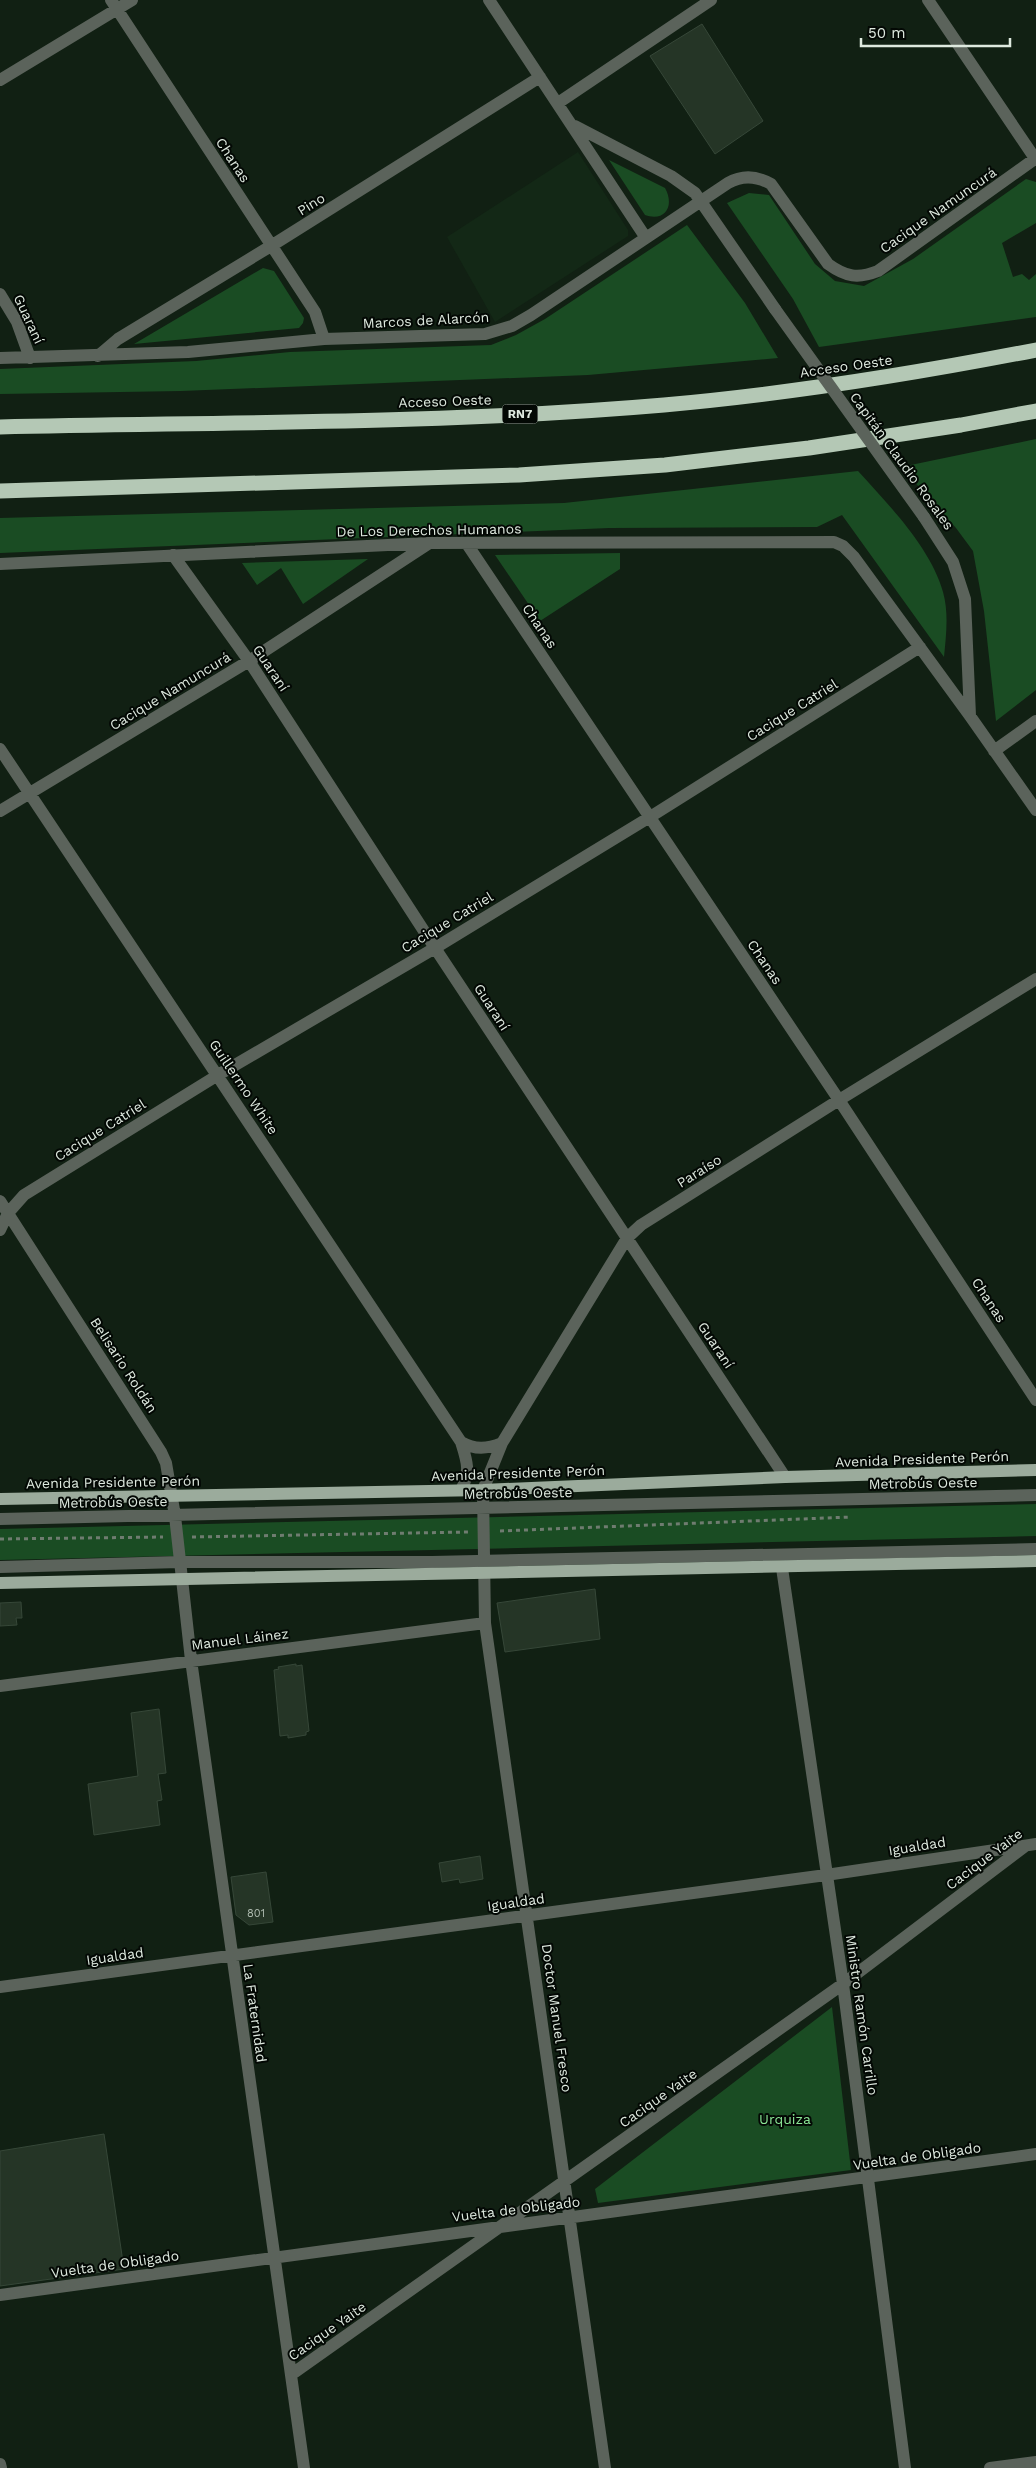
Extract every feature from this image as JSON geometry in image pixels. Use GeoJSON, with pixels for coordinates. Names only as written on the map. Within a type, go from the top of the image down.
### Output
{"type":"FeatureCollection","features":[{"type":"Feature","properties":{"kind":"highway","name":"Acceso Oeste"},"geometry":{"type":"LineString","coordinates":[[0,427],[447,418],[656,406],[871,380],[1036,350]]}},
{"type":"Feature","properties":{"kind":"highway"},"geometry":{"type":"LineString","coordinates":[[0,490],[519,474],[665,465],[819,446],[962,425],[1036,411]]}},
{"type":"Feature","properties":{"kind":"main road","name":"Avenida Presidente Perón"},"geometry":{"type":"LineString","coordinates":[[0,1499],[484,1490],[786,1477],[1036,1470]]}},
{"type":"Feature","properties":{"kind":"main road"},"geometry":{"type":"LineString","coordinates":[[0,1583],[181,1580],[484,1566],[782,1568],[1036,1561]]}},
{"type":"Feature","properties":{"kind":"street"},"geometry":{"type":"LineString","coordinates":[[0,80],[114,4],[132,0]]}},
{"type":"Feature","properties":{"kind":"street","name":"Capitán Claudio Rosales"},"geometry":{"type":"LineString","coordinates":[[489,0],[540,78],[573,124],[646,238]]}},
{"type":"Feature","properties":{"kind":"street"},"geometry":{"type":"LineString","coordinates":[[558,103],[711,0]]}},
{"type":"Feature","properties":{"kind":"street"},"geometry":{"type":"LineString","coordinates":[[928,0],[1036,159]]}},
{"type":"Feature","properties":{"kind":"street","name":"Chanas"},"geometry":{"type":"LineString","coordinates":[[114,4],[315,312],[324,339]]}},
{"type":"Feature","properties":{"kind":"street","name":"Pino"},"geometry":{"type":"LineString","coordinates":[[98,356],[118,339],[540,78]]}},
{"type":"Feature","properties":{"kind":"street","name":"Capitán Claudio Rosales"},"geometry":{"type":"LineString","coordinates":[[573,124],[671,176],[695,193],[775,309],[924,516],[953,562],[965,598],[970,716]]}},
{"type":"Feature","properties":{"kind":"street","name":"Cacique Namuncurá"},"geometry":{"type":"LineString","coordinates":[[853,277],[865,276],[878,271],[1036,159]]}},
{"type":"Feature","properties":{"kind":"street","name":"Marcos de Alarcón"},"geometry":{"type":"LineString","coordinates":[[0,358],[188,352],[324,339],[485,334],[498,331],[531,315],[736,179],[761,179],[777,192],[828,264],[841,274],[853,277]]}},
{"type":"Feature","properties":{"kind":"street","name":"Guaraní"},"geometry":{"type":"LineString","coordinates":[[0,294],[17,322],[30,358]]}},
{"type":"Feature","properties":{"kind":"street","name":"De Los Derechos Humanos"},"geometry":{"type":"LineString","coordinates":[[0,564],[172,554],[429,543],[823,541],[843,546],[854,556],[920,648]]}},
{"type":"Feature","properties":{"kind":"street","name":"Cacique Namuncurá"},"geometry":{"type":"LineString","coordinates":[[0,811],[249,661],[429,543]]}},
{"type":"Feature","properties":{"kind":"street","name":"Chanas"},"geometry":{"type":"LineString","coordinates":[[467,544],[839,1100],[1036,1400]]}},
{"type":"Feature","properties":{"kind":"street","name":"Guaraní"},"geometry":{"type":"LineString","coordinates":[[172,554],[249,661],[435,948],[786,1477]]}},
{"type":"Feature","properties":{"kind":"street"},"geometry":{"type":"LineString","coordinates":[[920,648],[1036,810]]}},
{"type":"Feature","properties":{"kind":"street","name":"Cacique Catriel"},"geometry":{"type":"LineString","coordinates":[[0,1230],[8,1213],[24,1195],[218,1075],[435,948],[650,817],[920,648]]}},
{"type":"Feature","properties":{"kind":"street"},"geometry":{"type":"LineString","coordinates":[[994,751],[1036,721]]}},
{"type":"Feature","properties":{"kind":"street","name":"Guillermo White"},"geometry":{"type":"LineString","coordinates":[[0,749],[461,1442],[468,1467],[467,1478],[461,1490]]}},
{"type":"Feature","properties":{"kind":"street","name":"Paraíso"},"geometry":{"type":"LineString","coordinates":[[482,1532],[484,1490],[502,1443],[627,1238],[641,1225],[1036,979]]}},
{"type":"Feature","properties":{"kind":"street","name":"Belisario Roldán"},"geometry":{"type":"LineString","coordinates":[[0,1201],[161,1452],[166,1464],[175,1516],[179,1562]]}},
{"type":"Feature","properties":{"kind":"street"},"geometry":{"type":"LineString","coordinates":[[461,1442],[471,1448],[483,1448],[502,1443]]}},
{"type":"Feature","properties":{"kind":"street","name":"Metrobús Oeste"},"geometry":{"type":"LineString","coordinates":[[0,1519],[1036,1495]]}},
{"type":"Feature","properties":{"kind":"street","name":"Doctor Manuel Fresco"},"geometry":{"type":"LineString","coordinates":[[482,1532],[485,1623],[605,2468]]}},
{"type":"Feature","properties":{"kind":"street"},"geometry":{"type":"LineString","coordinates":[[0,1567],[179,1562],[484,1566],[1036,1549]]}},
{"type":"Feature","properties":{"kind":"street","name":"La Fraternidad"},"geometry":{"type":"LineString","coordinates":[[179,1562],[191,1660],[304,2468]]}},
{"type":"Feature","properties":{"kind":"street","name":"Ministro Ramón Carrillo"},"geometry":{"type":"LineString","coordinates":[[782,1568],[843,1984],[905,2468]]}},
{"type":"Feature","properties":{"kind":"street","name":"Manuel Láinez"},"geometry":{"type":"LineString","coordinates":[[0,1686],[485,1623]]}},
{"type":"Feature","properties":{"kind":"street","name":"Igualdad"},"geometry":{"type":"LineString","coordinates":[[0,1987],[826,1875],[1033,1842]]}},
{"type":"Feature","properties":{"kind":"street","name":"Cacique Yaite"},"geometry":{"type":"LineString","coordinates":[[292,2374],[843,1984],[1033,1842]]}},
{"type":"Feature","properties":{"kind":"street","name":"Vuelta de Obligado"},"geometry":{"type":"LineString","coordinates":[[0,2295],[502,2225],[570,2218],[1036,2154]]}},
{"type":"Feature","properties":{"kind":"street"},"geometry":{"type":"LineString","coordinates":[[990,2468],[1036,2462]]}},
{"type":"Feature","properties":{"kind":"path"},"geometry":{"type":"LineString","coordinates":[[0,1539],[482,1532],[858,1517]]}},
{"type":"Feature","properties":{"kind":"shaded area"},"geometry":{"type":"Polygon","coordinates":[[[578,152],[628,230],[628,236],[495,322],[447,237],[578,152]]]}},
{"type":"Feature","properties":{"kind":"green space"},"geometry":{"type":"Polygon","coordinates":[[[609,160],[665,188],[669,201],[666,211],[658,216],[645,215],[609,160]]]}},
{"type":"Feature","properties":{"kind":"green space"},"geometry":{"type":"Polygon","coordinates":[[[1026,179],[1036,182],[1036,223],[1002,243],[1013,277],[1022,274],[1029,280],[1036,274],[1036,317],[819,347],[793,299],[727,203],[749,193],[769,195],[815,264],[835,281],[864,286],[913,259],[1026,179]]]}},
{"type":"Feature","properties":{"kind":"green space"},"geometry":{"type":"Polygon","coordinates":[[[687,225],[745,303],[778,358],[588,375],[181,391],[0,394],[0,369],[196,361],[290,352],[491,345],[516,335],[545,319],[687,225]]]}},
{"type":"Feature","properties":{"kind":"green space"},"geometry":{"type":"Polygon","coordinates":[[[263,268],[274,271],[304,318],[299,328],[134,344],[263,268]]]}},
{"type":"Feature","properties":{"kind":"green space"},"geometry":{"type":"Polygon","coordinates":[[[1036,439],[1036,690],[996,721],[984,611],[973,551],[956,528],[901,467],[1036,439]]]}},
{"type":"Feature","properties":{"kind":"green space"},"geometry":{"type":"Polygon","coordinates":[[[858,471],[907,527],[929,559],[937,576],[946,608],[944,657],[842,515],[817,527],[609,528],[0,553],[0,518],[564,503],[858,471]]]}},
{"type":"Feature","properties":{"kind":"green space"},"geometry":{"type":"Polygon","coordinates":[[[620,553],[620,569],[540,621],[495,555],[620,553]]]}},
{"type":"Feature","properties":{"kind":"green space"},"geometry":{"type":"Polygon","coordinates":[[[368,559],[303,604],[281,568],[257,585],[242,563],[368,559]]]}},
{"type":"Feature","properties":{"kind":"green space"},"geometry":{"type":"Polygon","coordinates":[[[1036,1504],[1036,1536],[0,1560],[0,1529],[1036,1504]]]}},
{"type":"Feature","properties":{"kind":"green space","name":"Urquiza"},"geometry":{"type":"Polygon","coordinates":[[[832,2007],[851,2170],[598,2203],[595,2189],[832,2007]]]}},
{"type":"Feature","properties":{"kind":"building"},"geometry":{"type":"Polygon","coordinates":[[[702,24],[763,121],[715,154],[650,56],[702,24]]]}},
{"type":"Feature","properties":{"kind":"building"},"geometry":{"type":"Polygon","coordinates":[[[595,1589],[600,1639],[505,1652],[497,1603],[595,1589]]]}},
{"type":"Feature","properties":{"kind":"building"},"geometry":{"type":"Polygon","coordinates":[[[21,1602],[22,1618],[16,1618],[17,1625],[0,1626],[0,1603],[21,1602]]]}},
{"type":"Feature","properties":{"kind":"building"},"geometry":{"type":"Polygon","coordinates":[[[296,1664],[296,1666],[302,1665],[309,1731],[306,1732],[306,1735],[288,1738],[288,1735],[280,1736],[274,1670],[279,1669],[278,1667],[296,1664]]]}},
{"type":"Feature","properties":{"kind":"building"},"geometry":{"type":"Polygon","coordinates":[[[159,1709],[166,1773],[158,1774],[162,1800],[157,1801],[160,1825],[94,1835],[88,1784],[138,1776],[131,1713],[159,1709]]]}},
{"type":"Feature","properties":{"kind":"building"},"geometry":{"type":"Polygon","coordinates":[[[480,1856],[483,1879],[460,1883],[459,1879],[442,1882],[439,1863],[480,1856]]]}},
{"type":"Feature","properties":{"kind":"building"},"geometry":{"type":"Polygon","coordinates":[[[266,1872],[273,1922],[249,1925],[236,1915],[231,1877],[266,1872]]]}},
{"type":"Feature","properties":{"kind":"building"},"geometry":{"type":"Polygon","coordinates":[[[104,2134],[124,2269],[0,2286],[0,2151],[104,2134]]]}}]}
